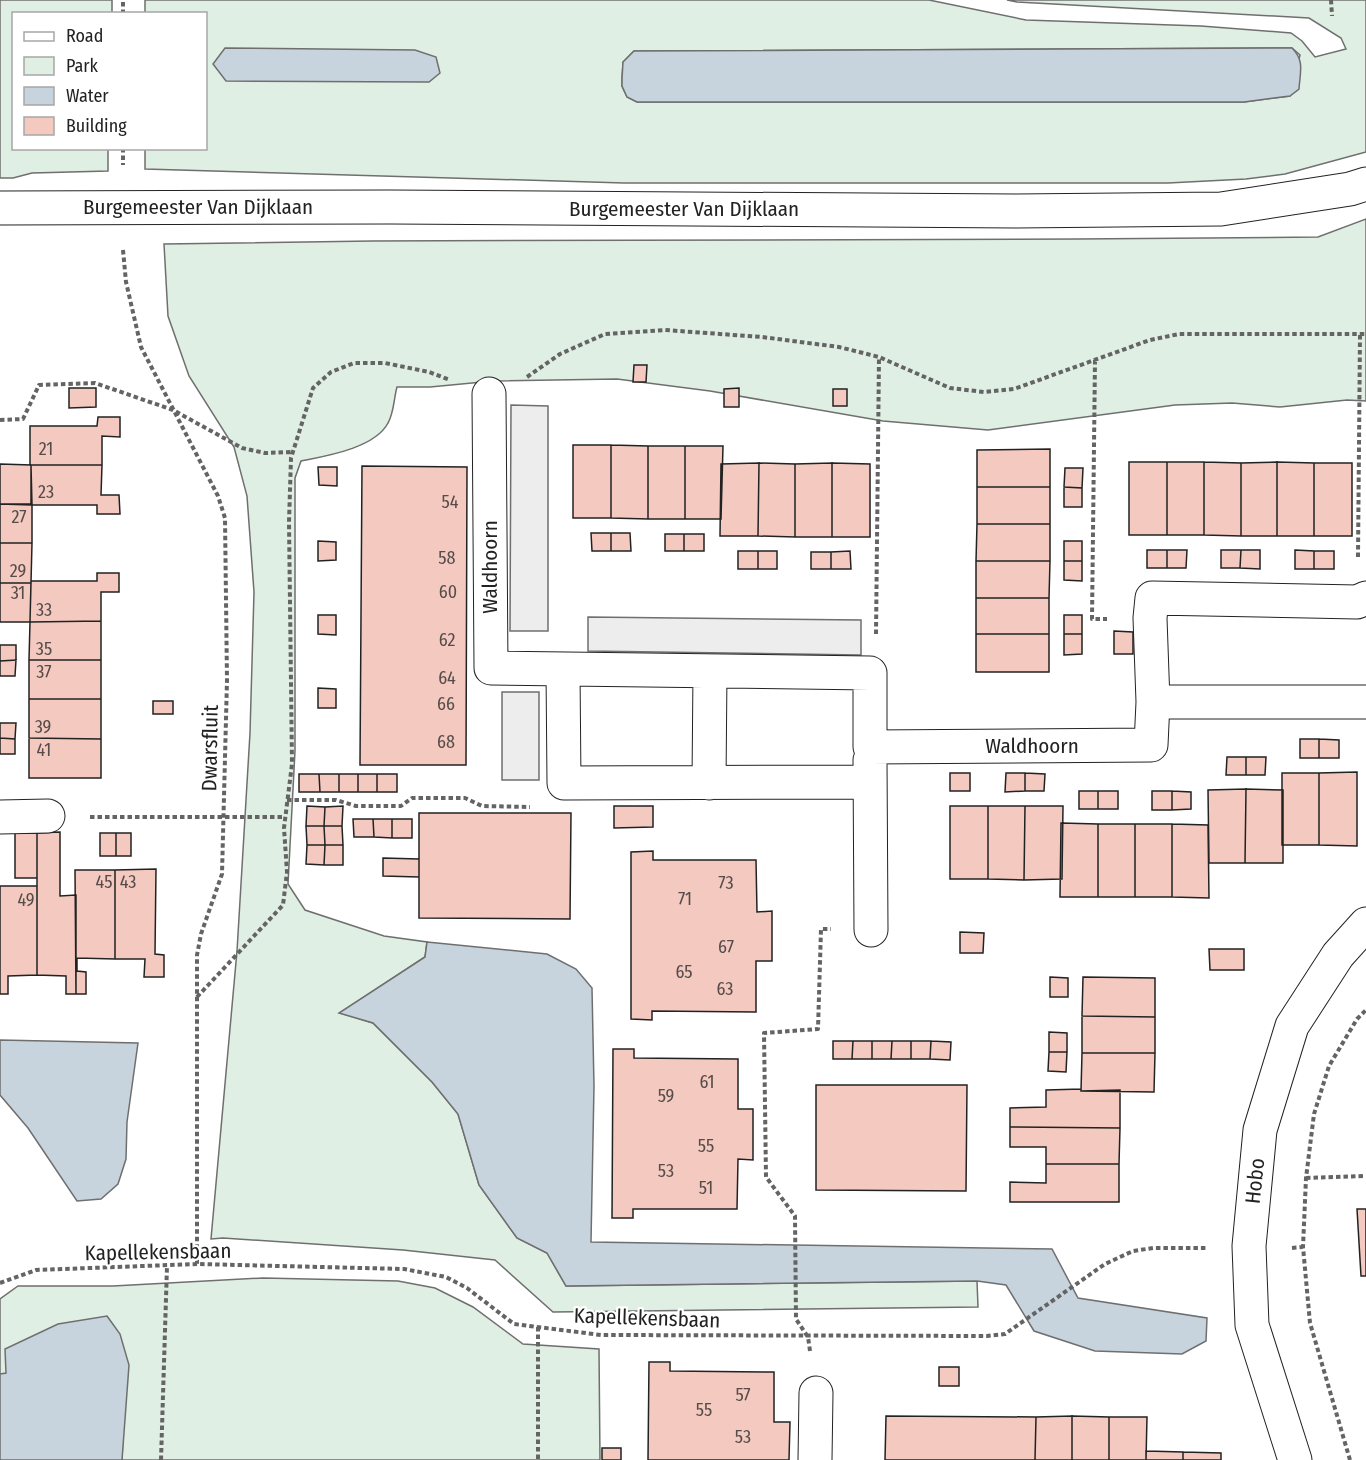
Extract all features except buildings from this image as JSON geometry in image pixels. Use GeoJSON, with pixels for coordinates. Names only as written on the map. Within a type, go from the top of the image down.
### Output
{"type":"FeatureCollection","features":[{"type":"Feature","properties":{"kind":"street","name":"Burgemeester Van Dijklaan"},"geometry":{"type":"LineString","coordinates":[[0,207],[1016,211],[1221,209],[1350,189],[1366,184]]}},
{"type":"Feature","properties":{"kind":"street","name":"Waldhoorn"},"geometry":{"type":"LineString","coordinates":[[489,394],[491,668],[870,673]]}},
{"type":"Feature","properties":{"kind":"street"},"geometry":{"type":"LineString","coordinates":[[1150,618],[1152,598],[1362,600]]}},
{"type":"Feature","properties":{"kind":"street","name":"Waldhoorn"},"geometry":{"type":"LineString","coordinates":[[870,747],[1151,746],[1153,702],[1150,618]]}},
{"type":"Feature","properties":{"kind":"street"},"geometry":{"type":"LineString","coordinates":[[563,670],[564,783],[870,782]]}},
{"type":"Feature","properties":{"kind":"street"},"geometry":{"type":"LineString","coordinates":[[709,783],[710,671]]}},
{"type":"Feature","properties":{"kind":"street"},"geometry":{"type":"LineString","coordinates":[[870,673],[871,930]]}},
{"type":"Feature","properties":{"kind":"street"},"geometry":{"type":"LineString","coordinates":[[1153,702],[1366,702]]}},
{"type":"Feature","properties":{"kind":"street"},"geometry":{"type":"LineString","coordinates":[[0,817],[48,816]]}},
{"type":"Feature","properties":{"kind":"street","name":"Hobo"},"geometry":{"type":"LineString","coordinates":[[1295,1460],[1252,1325],[1249,1246],[1260,1130],[1292,1026],[1338,955],[1366,924]]}},
{"type":"Feature","properties":{"kind":"street"},"geometry":{"type":"LineString","coordinates":[[815,1460],[816,1393]]}},
{"type":"Feature","properties":{"kind":"path"},"geometry":{"type":"LineString","coordinates":[[1331,0],[1332,16]]}},
{"type":"Feature","properties":{"kind":"path"},"geometry":{"type":"LineString","coordinates":[[123,150],[123,165]]}},
{"type":"Feature","properties":{"kind":"path","name":"Dwarsfluit"},"geometry":{"type":"LineString","coordinates":[[123,249],[126,282],[141,347],[218,496],[225,518],[227,680],[222,874],[217,894],[201,934],[198,955],[196,1264]]}},
{"type":"Feature","properties":{"kind":"path"},"geometry":{"type":"LineString","coordinates":[[197,998],[283,905],[287,872],[284,828],[291,764],[289,522],[291,458],[313,388],[331,372],[354,363],[385,363],[429,372],[489,394],[530,376],[560,354],[605,334],[665,330],[762,337],[839,347],[879,357],[950,388],[984,392],[1014,390],[1150,340],[1179,334],[1366,334]]}},
{"type":"Feature","properties":{"kind":"path"},"geometry":{"type":"LineString","coordinates":[[1360,334],[1362,600]]}},
{"type":"Feature","properties":{"kind":"path"},"geometry":{"type":"LineString","coordinates":[[870,673],[876,639],[879,357]]}},
{"type":"Feature","properties":{"kind":"path"},"geometry":{"type":"LineString","coordinates":[[1095,360],[1092,619],[1150,618]]}},
{"type":"Feature","properties":{"kind":"path"},"geometry":{"type":"LineString","coordinates":[[0,420],[23,419],[39,385],[95,383],[173,410],[242,448],[265,453],[293,452]]}},
{"type":"Feature","properties":{"kind":"path"},"geometry":{"type":"LineString","coordinates":[[287,800],[336,800],[356,806],[401,806],[412,798],[465,798],[482,806],[544,808],[564,783]]}},
{"type":"Feature","properties":{"kind":"path"},"geometry":{"type":"LineString","coordinates":[[48,816],[285,817]]}},
{"type":"Feature","properties":{"kind":"path"},"geometry":{"type":"LineString","coordinates":[[808,1337],[796,1319],[795,1216],[766,1177],[764,1033],[818,1029],[821,929],[871,930]]}},
{"type":"Feature","properties":{"kind":"path"},"geometry":{"type":"LineString","coordinates":[[1350,1460],[1310,1323],[1304,1247],[1306,1178],[1314,1113],[1329,1066],[1366,1010]]}},
{"type":"Feature","properties":{"kind":"path"},"geometry":{"type":"LineString","coordinates":[[1306,1178],[1366,1176]]}},
{"type":"Feature","properties":{"kind":"path","name":"Kapellekensbaan"},"geometry":{"type":"LineString","coordinates":[[0,1283],[36,1270],[196,1264],[404,1269],[446,1277],[467,1288],[514,1324],[602,1335],[987,1336],[1005,1334],[1105,1264],[1133,1251],[1153,1248],[1249,1246]]}},
{"type":"Feature","properties":{"kind":"path"},"geometry":{"type":"LineString","coordinates":[[161,1460],[167,1266]]}},
{"type":"Feature","properties":{"kind":"path"},"geometry":{"type":"LineString","coordinates":[[537,1327],[538,1460]]}},
{"type":"Feature","properties":{"kind":"green space"},"geometry":{"type":"Polygon","coordinates":[[[0,0],[112,0],[112,12],[12,12],[12,150],[108,150],[108,171],[32,173],[13,178],[0,178],[0,0]]]}},
{"type":"Feature","properties":{"kind":"green space"},"geometry":{"type":"Polygon","coordinates":[[[145,0],[929,0],[1026,20],[1201,26],[1291,33],[1302,41],[1315,57],[1346,49],[1341,38],[1309,18],[1007,0],[1366,0],[1366,152],[1285,174],[1246,179],[1168,183],[624,183],[145,169],[145,150],[207,150],[207,12],[145,12],[145,0]],[[1292,48],[634,51],[623,62],[622,86],[627,97],[637,102],[1244,102],[1290,96],[1300,55],[1292,48]]]}},
{"type":"Feature","properties":{"kind":"green space"},"geometry":{"type":"Polygon","coordinates":[[[1366,219],[1366,401],[1347,400],[1280,407],[1232,403],[1175,405],[988,430],[883,421],[710,391],[617,379],[493,381],[430,387],[397,387],[390,419],[382,432],[349,450],[301,461],[295,478],[295,751],[288,884],[305,910],[384,936],[427,942],[425,957],[340,1013],[373,1023],[432,1082],[458,1114],[479,1185],[517,1238],[547,1253],[566,1286],[977,1281],[978,1307],[553,1312],[495,1260],[403,1250],[211,1239],[237,951],[250,733],[254,592],[247,496],[234,447],[189,376],[168,316],[164,244],[1318,237],[1366,219]]]}},
{"type":"Feature","properties":{"kind":"green space"},"geometry":{"type":"Polygon","coordinates":[[[263,1278],[398,1281],[435,1288],[473,1307],[523,1344],[599,1349],[600,1460],[122,1460],[123,1435],[6,1374],[0,1374],[0,1299],[18,1286],[113,1286],[263,1278]]]}},
{"type":"Feature","properties":{"kind":"shaded area"},"geometry":{"type":"Polygon","coordinates":[[[511,405],[548,406],[548,631],[510,631],[511,405]]]}},
{"type":"Feature","properties":{"kind":"shaded area"},"geometry":{"type":"Polygon","coordinates":[[[588,617],[861,620],[861,655],[588,651],[588,617]]]}},
{"type":"Feature","properties":{"kind":"shaded area"},"geometry":{"type":"Polygon","coordinates":[[[502,692],[539,692],[539,780],[502,780],[502,692]]]}},
{"type":"Feature","properties":{"kind":"water"},"geometry":{"type":"Polygon","coordinates":[[[225,48],[415,50],[436,57],[440,73],[429,82],[226,81],[213,64],[225,48]]]}},
{"type":"Feature","properties":{"kind":"water"},"geometry":{"type":"Polygon","coordinates":[[[1292,48],[1300,62],[1299,89],[1290,96],[1244,102],[637,102],[627,97],[622,86],[623,62],[634,51],[1292,48]]]}},
{"type":"Feature","properties":{"kind":"water"},"geometry":{"type":"Polygon","coordinates":[[[427,942],[547,954],[576,969],[592,988],[594,1086],[591,1242],[1052,1249],[1078,1298],[1207,1318],[1206,1341],[1182,1354],[1095,1351],[1034,1331],[1006,1285],[977,1281],[566,1286],[547,1253],[517,1238],[479,1185],[458,1114],[432,1082],[373,1023],[339,1013],[425,957],[427,942]]]}},
{"type":"Feature","properties":{"kind":"water"},"geometry":{"type":"Polygon","coordinates":[[[0,1040],[138,1043],[127,1122],[126,1159],[118,1184],[101,1199],[77,1201],[28,1128],[0,1095],[0,1040]]]}},
{"type":"Feature","properties":{"kind":"water"},"geometry":{"type":"Polygon","coordinates":[[[107,1316],[120,1334],[129,1365],[122,1460],[0,1460],[0,1374],[6,1373],[5,1349],[58,1324],[107,1316]]]}}]}
